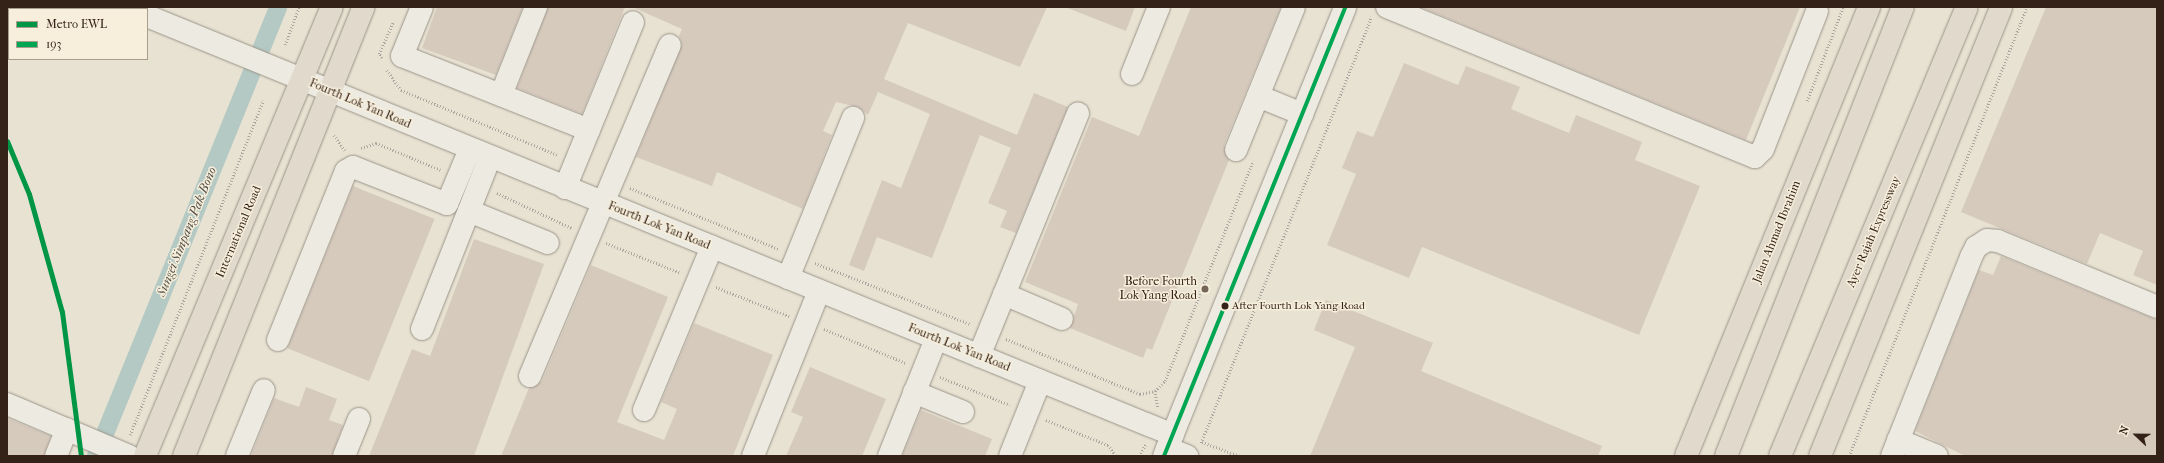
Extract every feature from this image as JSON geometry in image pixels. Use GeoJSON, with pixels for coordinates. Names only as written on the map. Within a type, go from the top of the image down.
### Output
{"type":"FeatureCollection","features":[{"type":"Feature","properties":{"kind":"main road","name":"International Road"},"geometry":{"type":"LineString","coordinates":[[145,456],[303,80],[332,7]]}},
{"type":"Feature","properties":{"kind":"main road"},"geometry":{"type":"LineString","coordinates":[[184,456],[364,7]]}},
{"type":"Feature","properties":{"kind":"main road","name":"Jalan Ahmad Ibrahim"},"geometry":{"type":"LineString","coordinates":[[1686,456],[1869,7]]}},
{"type":"Feature","properties":{"kind":"main road"},"geometry":{"type":"LineString","coordinates":[[1726,456],[1903,7]]}},
{"type":"Feature","properties":{"kind":"main road","name":"Ayer Rajah Expressway"},"geometry":{"type":"LineString","coordinates":[[1780,456],[1967,7]]}},
{"type":"Feature","properties":{"kind":"main road"},"geometry":{"type":"LineString","coordinates":[[1820,456],[2001,7]]}},
{"type":"Feature","properties":{"kind":"street"},"geometry":{"type":"LineString","coordinates":[[422,7],[402,56],[589,130]]}},
{"type":"Feature","properties":{"kind":"street"},"geometry":{"type":"LineString","coordinates":[[501,95],[536,7]]}},
{"type":"Feature","properties":{"kind":"street"},"geometry":{"type":"LineString","coordinates":[[1132,74],[1159,7]]}},
{"type":"Feature","properties":{"kind":"street"},"geometry":{"type":"LineString","coordinates":[[1246,152],[1258,96],[1294,7]]}},
{"type":"Feature","properties":{"kind":"street"},"geometry":{"type":"LineString","coordinates":[[1168,446],[1345,7]]}},
{"type":"Feature","properties":{"kind":"street"},"geometry":{"type":"LineString","coordinates":[[1392,11],[1755,157],[1764,149],[1817,11]]}},
{"type":"Feature","properties":{"kind":"street","name":"Fourth Lok Yan Road"},"geometry":{"type":"LineString","coordinates":[[148,16],[275,67],[330,92],[1040,381],[1168,446],[1196,449]]}},
{"type":"Feature","properties":{"kind":"street"},"geometry":{"type":"LineString","coordinates":[[565,188],[633,22]]}},
{"type":"Feature","properties":{"kind":"street"},"geometry":{"type":"LineString","coordinates":[[530,376],[670,45]]}},
{"type":"Feature","properties":{"kind":"street"},"geometry":{"type":"LineString","coordinates":[[1258,96],[1302,114]]}},
{"type":"Feature","properties":{"kind":"street"},"geometry":{"type":"LineString","coordinates":[[979,356],[1078,113]]}},
{"type":"Feature","properties":{"kind":"street"},"geometry":{"type":"LineString","coordinates":[[788,278],[853,118]]}},
{"type":"Feature","properties":{"kind":"street"},"geometry":{"type":"LineString","coordinates":[[278,340],[346,171],[354,167],[447,204],[470,149]]}},
{"type":"Feature","properties":{"kind":"street"},"geometry":{"type":"LineString","coordinates":[[422,329],[490,157]]}},
{"type":"Feature","properties":{"kind":"street"},"geometry":{"type":"LineString","coordinates":[[469,211],[548,242]]}},
{"type":"Feature","properties":{"kind":"street"},"geometry":{"type":"LineString","coordinates":[[1937,456],[1895,448],[1976,247],[1987,240],[1998,241],[2157,307]]}},
{"type":"Feature","properties":{"kind":"street"},"geometry":{"type":"LineString","coordinates":[[644,410],[712,247]]}},
{"type":"Feature","properties":{"kind":"street"},"geometry":{"type":"LineString","coordinates":[[753,456],[819,291]]}},
{"type":"Feature","properties":{"kind":"street"},"geometry":{"type":"LineString","coordinates":[[1004,294],[1062,319]]}},
{"type":"Feature","properties":{"kind":"street"},"geometry":{"type":"LineString","coordinates":[[888,456],[936,339]]}},
{"type":"Feature","properties":{"kind":"street"},"geometry":{"type":"LineString","coordinates":[[1010,456],[1040,381]]}},
{"type":"Feature","properties":{"kind":"street"},"geometry":{"type":"LineString","coordinates":[[237,456],[264,390]]}},
{"type":"Feature","properties":{"kind":"street"},"geometry":{"type":"LineString","coordinates":[[914,392],[963,412]]}},
{"type":"Feature","properties":{"kind":"street"},"geometry":{"type":"LineString","coordinates":[[7,404],[125,454]]}},
{"type":"Feature","properties":{"kind":"street"},"geometry":{"type":"LineString","coordinates":[[344,456],[359,419]]}},
{"type":"Feature","properties":{"kind":"street"},"geometry":{"type":"LineString","coordinates":[[56,456],[67,430]]}},
{"type":"Feature","properties":{"kind":"path"},"geometry":{"type":"LineString","coordinates":[[285,45],[299,7]]}},
{"type":"Feature","properties":{"kind":"path"},"geometry":{"type":"LineString","coordinates":[[1849,456],[2027,7]]}},
{"type":"Feature","properties":{"kind":"path"},"geometry":{"type":"LineString","coordinates":[[1240,456],[1196,449],[1392,11]]}},
{"type":"Feature","properties":{"kind":"path"},"geometry":{"type":"LineString","coordinates":[[379,54],[396,14]]}},
{"type":"Feature","properties":{"kind":"path"},"geometry":{"type":"LineString","coordinates":[[125,454],[263,100]]}},
{"type":"Feature","properties":{"kind":"path"},"geometry":{"type":"LineString","coordinates":[[329,130],[352,152],[376,143],[458,177]]}},
{"type":"Feature","properties":{"kind":"path"},"geometry":{"type":"LineString","coordinates":[[1155,391],[1165,381],[1246,152]]}},
{"type":"Feature","properties":{"kind":"path"},"geometry":{"type":"LineString","coordinates":[[479,185],[589,236],[698,280]]}},
{"type":"Feature","properties":{"kind":"building"},"geometry":{"type":"Polygon","coordinates":[[[437,7],[523,7],[496,75],[422,48],[437,7]]]}},
{"type":"Feature","properties":{"kind":"building"},"geometry":{"type":"Polygon","coordinates":[[[548,7],[625,7],[582,114],[517,88],[548,7]]]}},
{"type":"Feature","properties":{"kind":"building"},"geometry":{"type":"Polygon","coordinates":[[[632,7],[1047,7],[1020,67],[908,23],[884,79],[1017,135],[1034,93],[1068,107],[1016,233],[1000,227],[1007,211],[988,203],[1011,148],[980,135],[932,258],[877,237],[864,271],[849,265],[882,180],[901,188],[930,114],[878,92],[868,115],[858,107],[836,102],[823,131],[832,135],[803,209],[717,172],[712,186],[636,157],[682,44],[679,36],[682,29],[632,7]]]}},
{"type":"Feature","properties":{"kind":"building"},"geometry":{"type":"Polygon","coordinates":[[[1065,7],[1135,7],[1126,31],[1065,7]]]}},
{"type":"Feature","properties":{"kind":"building"},"geometry":{"type":"Polygon","coordinates":[[[1191,7],[1281,7],[1224,145],[1229,160],[1152,350],[1147,348],[1143,358],[1070,328],[1078,304],[1025,282],[1092,117],[1139,136],[1191,7]]]}},
{"type":"Feature","properties":{"kind":"building"},"geometry":{"type":"Polygon","coordinates":[[[1420,7],[1800,7],[1746,140],[1420,7]]]}},
{"type":"Feature","properties":{"kind":"building"},"geometry":{"type":"Polygon","coordinates":[[[2046,7],[2157,7],[2157,285],[2133,275],[2143,251],[2100,233],[2087,264],[1961,212],[2046,7]]]}},
{"type":"Feature","properties":{"kind":"building"},"geometry":{"type":"Polygon","coordinates":[[[1404,63],[1458,85],[1466,66],[1520,87],[1511,109],[1569,133],[1576,115],[1642,142],[1635,160],[1700,186],[1639,335],[1422,247],[1409,278],[1327,245],[1356,174],[1342,168],[1357,131],[1373,137],[1404,63]]]}},
{"type":"Feature","properties":{"kind":"building"},"geometry":{"type":"Polygon","coordinates":[[[353,186],[435,219],[369,381],[287,348],[353,186]]]}},
{"type":"Feature","properties":{"kind":"building"},"geometry":{"type":"Polygon","coordinates":[[[474,239],[544,264],[474,456],[369,456],[412,349],[430,356],[474,239]]]}},
{"type":"Feature","properties":{"kind":"building"},"geometry":{"type":"Polygon","coordinates":[[[2001,256],[2157,320],[2157,456],[1965,456],[1915,431],[1979,270],[1993,275],[2001,256]]]}},
{"type":"Feature","properties":{"kind":"building"},"geometry":{"type":"Polygon","coordinates":[[[591,265],[668,297],[617,422],[664,440],[677,409],[661,402],[694,323],[773,355],[733,456],[501,456],[529,388],[542,381],[591,265]]]}},
{"type":"Feature","properties":{"kind":"building"},"geometry":{"type":"Polygon","coordinates":[[[1326,300],[1433,343],[1421,371],[1602,446],[1598,456],[1310,456],[1355,347],[1314,330],[1326,300]]]}},
{"type":"Feature","properties":{"kind":"building"},"geometry":{"type":"Polygon","coordinates":[[[810,367],[886,399],[862,456],[786,456],[803,417],[791,412],[810,367]]]}},
{"type":"Feature","properties":{"kind":"building"},"geometry":{"type":"Polygon","coordinates":[[[306,387],[337,399],[329,420],[343,425],[332,456],[251,456],[274,398],[299,407],[306,387]]]}},
{"type":"Feature","properties":{"kind":"building"},"geometry":{"type":"Polygon","coordinates":[[[921,410],[992,439],[985,456],[902,456],[921,410]]]}},
{"type":"Feature","properties":{"kind":"building"},"geometry":{"type":"Polygon","coordinates":[[[7,418],[51,436],[44,456],[7,456],[7,418]]]}},
{"type":"Feature","properties":{"kind":"waterway","name":"Sungei Simpang Pak Bono"},"geometry":{"type":"LineString","coordinates":[[96,456],[278,7]]}},
{"type":"Feature","properties":{"kind":"metro line","name":"EWL"},"geometry":{"type":"LineString","coordinates":[[7,141],[29,194],[62,312],[81,456]]}},
{"type":"Feature","properties":{"kind":"transit line","name":"193"},"geometry":{"type":"LineString","coordinates":[[1164,456],[1345,7]]}},
{"type":"Feature","properties":{"kind":"place","name":"Before Fourth Lok Yang Road"},"geometry":{"type":"Point","coordinates":[1205,289]}},
{"type":"Feature","properties":{"kind":"place","name":"After Fourth Lok Yang Road"},"geometry":{"type":"Point","coordinates":[1225,306]}}]}
